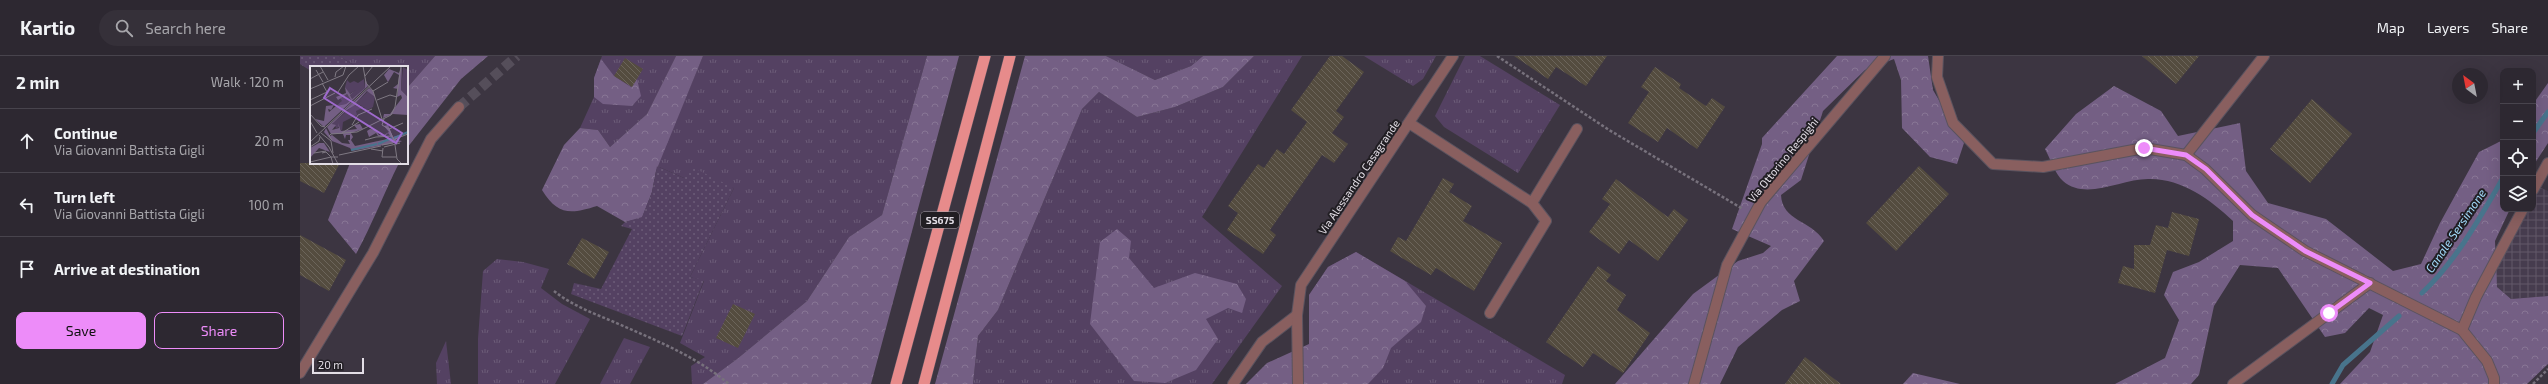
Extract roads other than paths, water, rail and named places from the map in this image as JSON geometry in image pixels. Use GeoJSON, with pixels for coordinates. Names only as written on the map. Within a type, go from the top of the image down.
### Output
{"type":"FeatureCollection","features":[{"type":"Feature","properties":{"kind":"highway","name":"SS675"},"geometry":{"type":"LineString","coordinates":[[896,384],[985,56]]}},
{"type":"Feature","properties":{"kind":"highway","name":"SS675"},"geometry":{"type":"LineString","coordinates":[[924,384],[1010,56]]}},
{"type":"Feature","properties":{"kind":"street","name":"Via Alessandro Casagrande"},"geometry":{"type":"LineString","coordinates":[[1298,384],[1297,315],[1300,285],[1453,56]]}},
{"type":"Feature","properties":{"kind":"street","name":"Via Ottorino Respighi"},"geometry":{"type":"LineString","coordinates":[[1694,384],[1727,265],[1761,202],[1885,56]]}},
{"type":"Feature","properties":{"kind":"street"},"geometry":{"type":"LineString","coordinates":[[1938,56],[1937,77],[1953,123],[1993,164],[2044,167],[2144,148],[2186,155],[2206,169],[2252,215],[2305,251],[2462,330],[2487,361],[2494,378],[2494,384]]}},
{"type":"Feature","properties":{"kind":"street"},"geometry":{"type":"LineString","coordinates":[[2186,155],[2264,56]]}},
{"type":"Feature","properties":{"kind":"street"},"geometry":{"type":"LineString","coordinates":[[300,373],[373,253],[431,140],[459,107]]}},
{"type":"Feature","properties":{"kind":"street"},"geometry":{"type":"LineString","coordinates":[[1409,123],[1532,203],[1546,221],[1490,313]]}},
{"type":"Feature","properties":{"kind":"street"},"geometry":{"type":"LineString","coordinates":[[1532,203],[1577,129]]}},
{"type":"Feature","properties":{"kind":"street"},"geometry":{"type":"LineString","coordinates":[[2536,185],[2548,163]]}},
{"type":"Feature","properties":{"kind":"street"},"geometry":{"type":"LineString","coordinates":[[2462,330],[2476,297],[2521,212]]}},
{"type":"Feature","properties":{"kind":"street"},"geometry":{"type":"LineString","coordinates":[[2233,384],[2370,283]]}},
{"type":"Feature","properties":{"kind":"street"},"geometry":{"type":"LineString","coordinates":[[1233,384],[1262,342],[1297,315]]}},
{"type":"Feature","properties":{"kind":"waterway","name":"Canale Sersimone"},"geometry":{"type":"LineString","coordinates":[[2536,129],[2548,112]]}},
{"type":"Feature","properties":{"kind":"waterway","name":"Canale Sersimone"},"geometry":{"type":"LineString","coordinates":[[2422,293],[2457,253],[2500,183]]}},
{"type":"Feature","properties":{"kind":"waterway","name":"Canale Sersimone"},"geometry":{"type":"LineString","coordinates":[[2332,384],[2343,365],[2399,316]]}},
{"type":"Feature","properties":{"kind":"tunnel"},"geometry":{"type":"LineString","coordinates":[[459,107],[517,56]]}}]}
